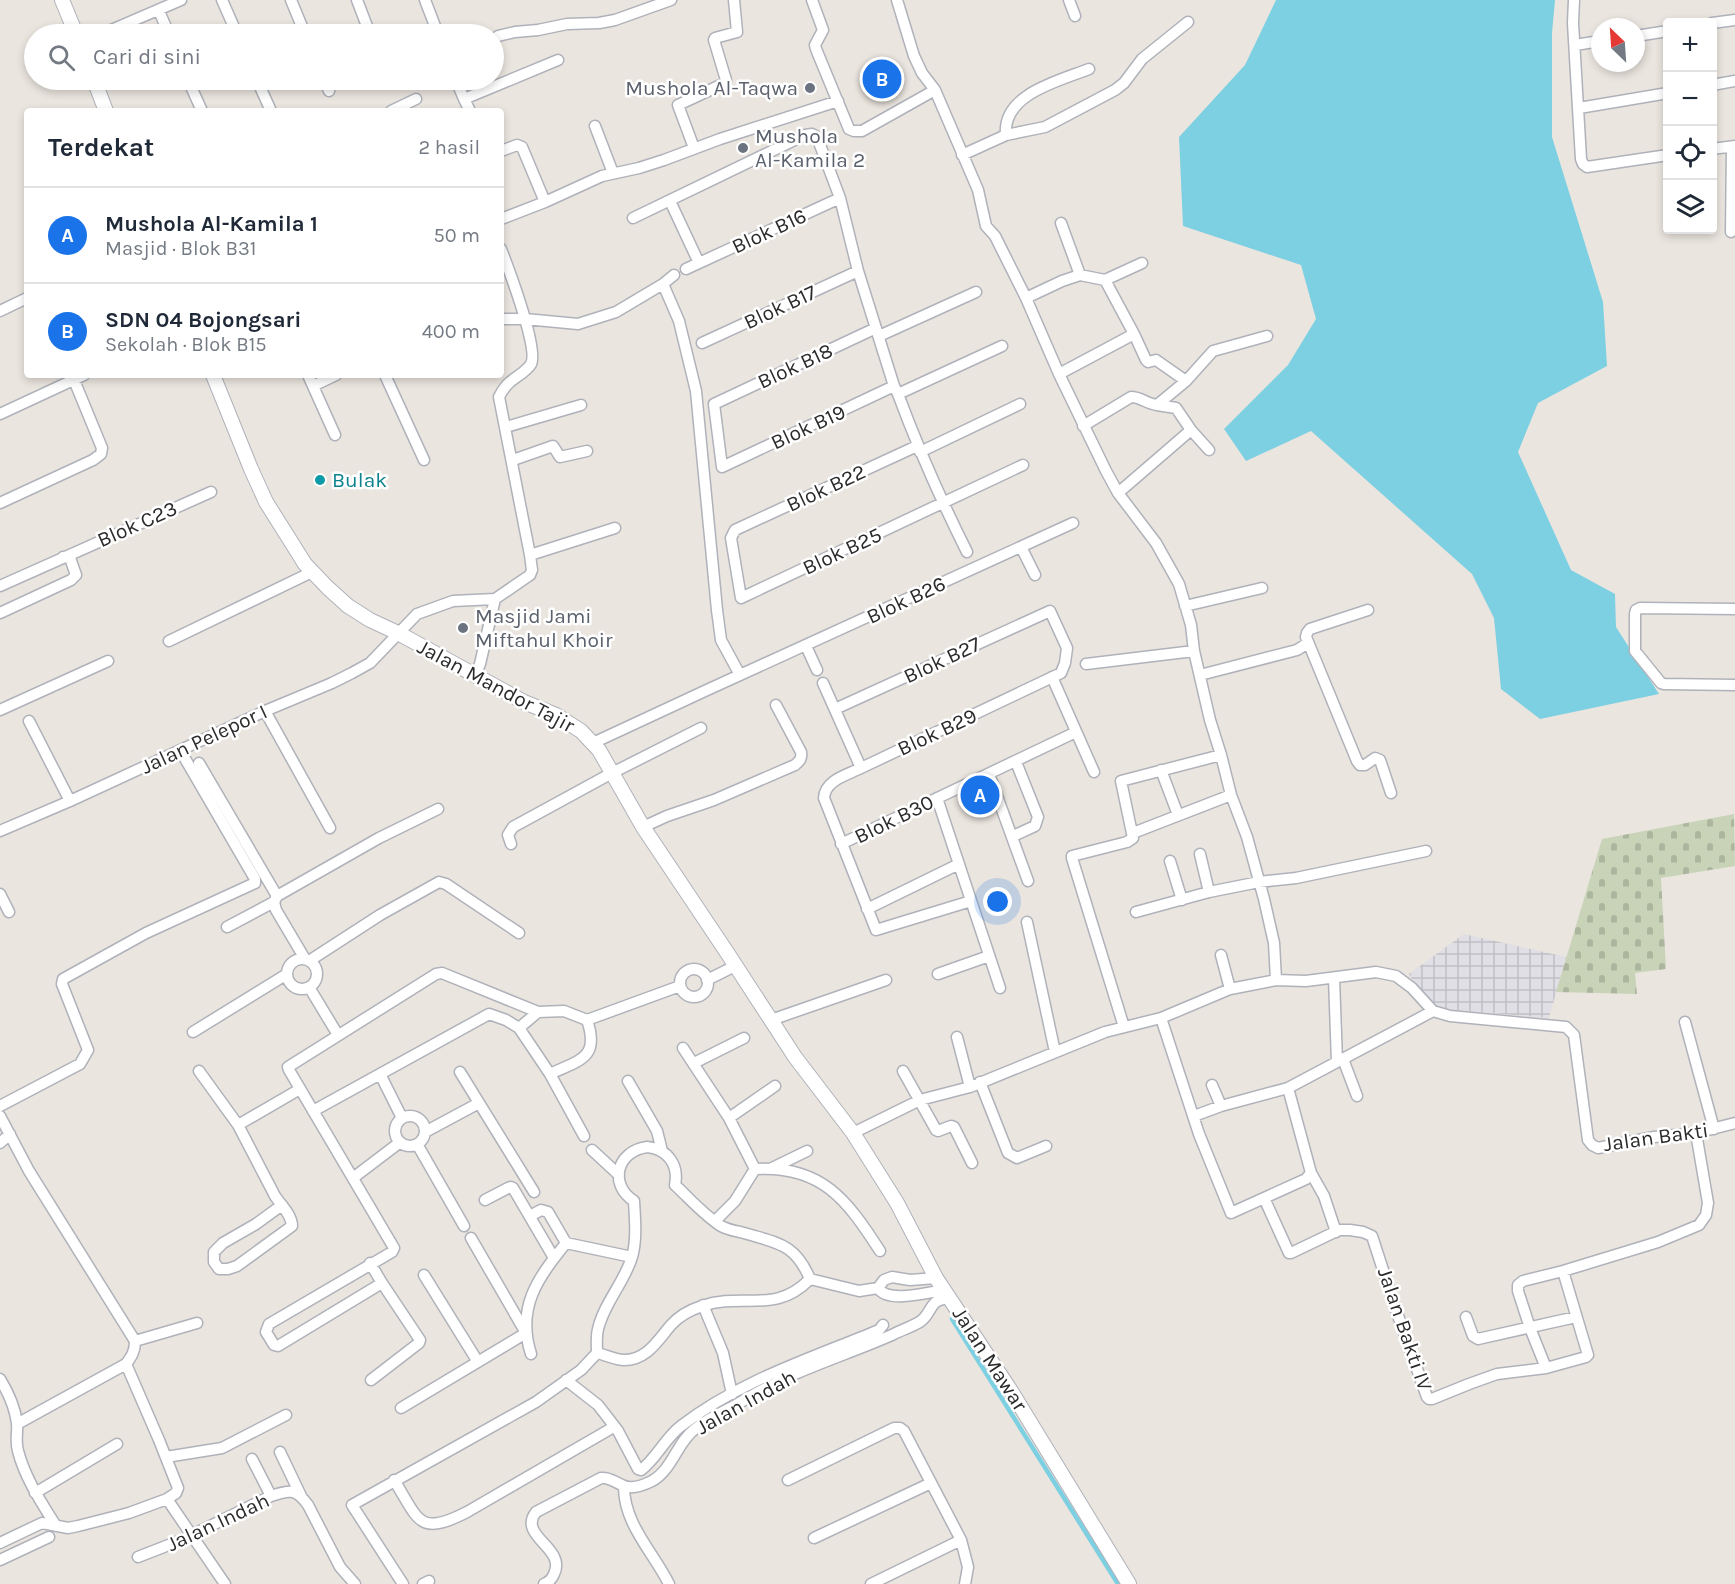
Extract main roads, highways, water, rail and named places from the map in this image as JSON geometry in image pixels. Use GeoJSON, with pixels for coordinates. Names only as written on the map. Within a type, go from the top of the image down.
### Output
{"type":"FeatureCollection","features":[{"type":"Feature","properties":{"kind":"water"},"geometry":{"type":"Polygon","coordinates":[[[1276,0],[1555,0],[1552,33],[1552,137],[1603,302],[1607,366],[1538,403],[1518,452],[1571,570],[1615,594],[1616,627],[1659,694],[1540,719],[1501,689],[1494,618],[1472,574],[1311,431],[1246,461],[1224,429],[1288,365],[1316,319],[1301,265],[1183,226],[1179,137],[1245,65],[1276,0]]]}},
{"type":"Feature","properties":{"kind":"waterway"},"geometry":{"type":"LineString","coordinates":[[952,1319],[1118,1584]]}},
{"type":"Feature","properties":{"kind":"place","name":"SDN 04 Bojongsari"},"geometry":{"type":"Point","coordinates":[882,79]}},
{"type":"Feature","properties":{"kind":"place","name":"Mushola Al-Taqwa"},"geometry":{"type":"Point","coordinates":[810,88]}},
{"type":"Feature","properties":{"kind":"place","name":"Mushola Al-Kamila 2"},"geometry":{"type":"Point","coordinates":[743,148]}},
{"type":"Feature","properties":{"kind":"place","name":"Bulak"},"geometry":{"type":"Point","coordinates":[320,480]}},
{"type":"Feature","properties":{"kind":"place","name":"Masjid Jami Miftahul Khoir"},"geometry":{"type":"Point","coordinates":[463,628]}},
{"type":"Feature","properties":{"kind":"place","name":"Mushola Al-Kamila 1"},"geometry":{"type":"Point","coordinates":[980,795]}}]}
